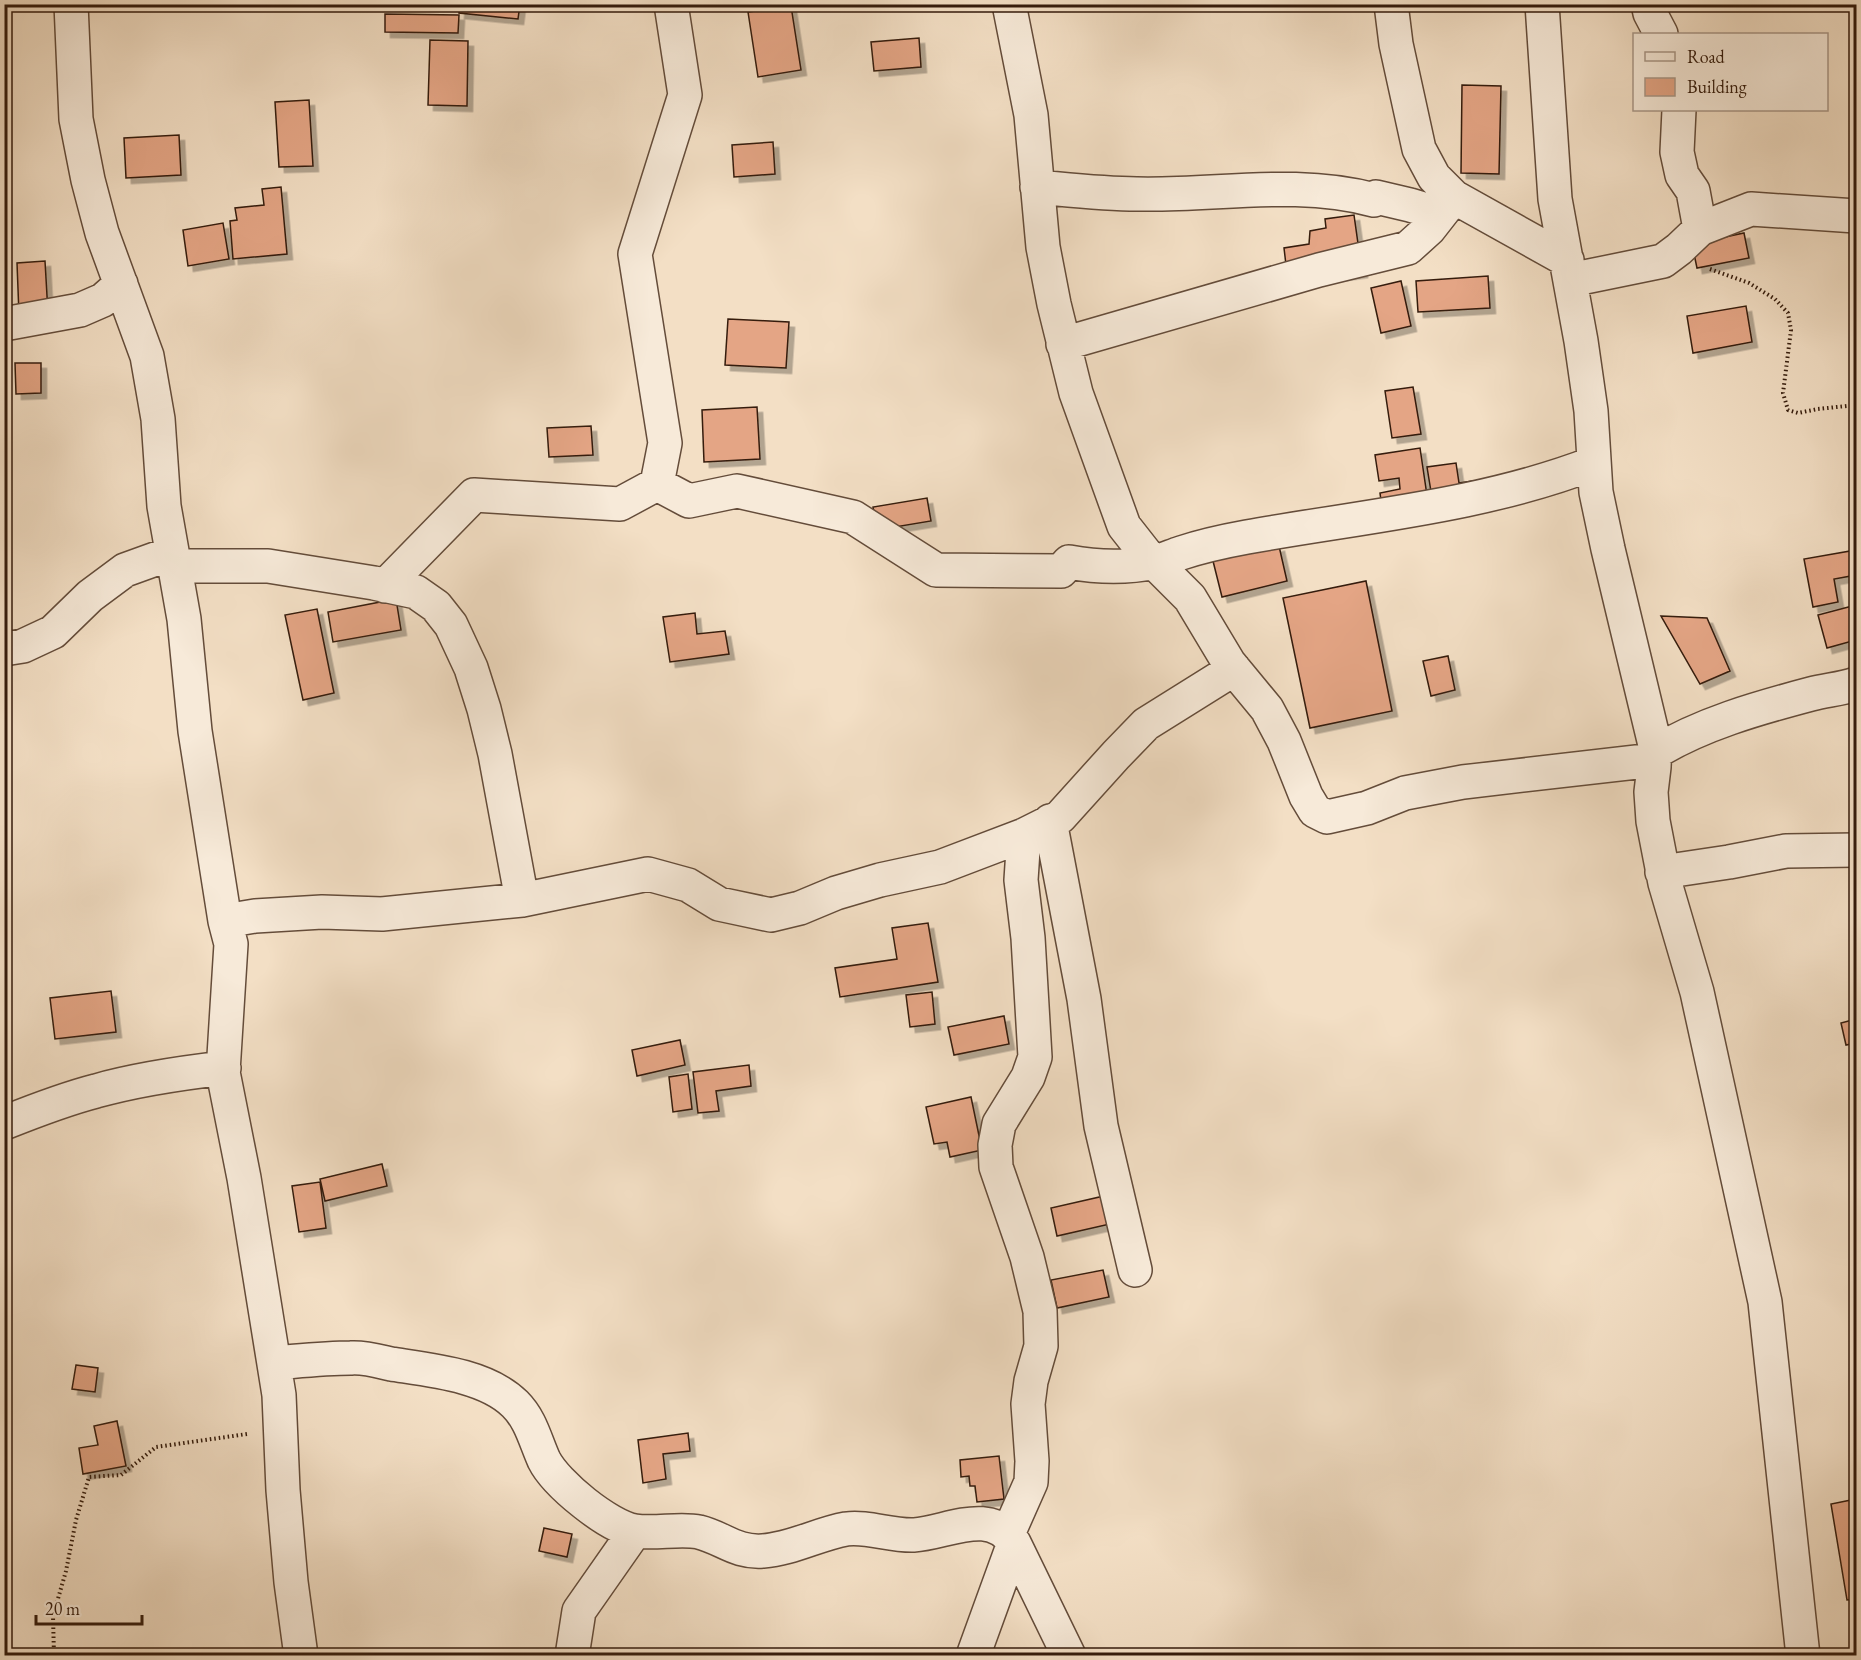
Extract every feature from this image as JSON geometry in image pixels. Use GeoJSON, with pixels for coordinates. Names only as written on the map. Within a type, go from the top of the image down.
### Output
{"type":"FeatureCollection","features":[{"type":"Feature","properties":{"kind":"street"},"geometry":{"type":"LineString","coordinates":[[71,4],[76,119],[88,180],[102,233],[147,356],[158,419],[164,506],[184,619],[195,731],[225,921],[231,944],[224,1068],[279,1395],[291,1582],[301,1656]]}},
{"type":"Feature","properties":{"kind":"street"},"geometry":{"type":"LineString","coordinates":[[657,484],[665,443],[634,254],[685,95],[671,4]]}},
{"type":"Feature","properties":{"kind":"street"},"geometry":{"type":"LineString","coordinates":[[1009,4],[1031,115],[1043,247],[1063,344],[1079,403],[1124,526],[1146,554],[1190,598],[1234,669],[1267,709],[1315,811],[1327,817],[1367,808],[1405,793],[1463,782],[1654,756],[1674,741],[1719,723],[1779,702],[1857,684]]}},
{"type":"Feature","properties":{"kind":"street"},"geometry":{"type":"LineString","coordinates":[[1391,4],[1396,44],[1419,149],[1447,205]]}},
{"type":"Feature","properties":{"kind":"street"},"geometry":{"type":"LineString","coordinates":[[1542,4],[1555,198],[1569,270],[1591,411],[1596,492],[1654,745],[1651,792],[1653,821],[1662,872],[1697,992],[1765,1302],[1803,1656]]}},
{"type":"Feature","properties":{"kind":"street"},"geometry":{"type":"LineString","coordinates":[[1648,4],[1660,33]]}},
{"type":"Feature","properties":{"kind":"street"},"geometry":{"type":"LineString","coordinates":[[1678,111],[1677,152],[1683,175],[1693,191],[1700,229]]}},
{"type":"Feature","properties":{"kind":"street"},"geometry":{"type":"LineString","coordinates":[[1037,187],[1137,194],[1305,189],[1374,200],[1376,197],[1410,204],[1447,205],[1569,270],[1663,261],[1680,249],[1700,229],[1751,209],[1857,216]]}},
{"type":"Feature","properties":{"kind":"street"},"geometry":{"type":"LineString","coordinates":[[1063,344],[1319,270],[1408,248],[1429,229],[1447,205]]}},
{"type":"Feature","properties":{"kind":"street"},"geometry":{"type":"LineString","coordinates":[[4,324],[80,310],[103,300],[121,284]]}},
{"type":"Feature","properties":{"kind":"street"},"geometry":{"type":"LineString","coordinates":[[657,484],[688,501],[737,491],[853,517],[936,570],[1061,571],[1068,562],[1096,567],[1154,562],[1182,552],[1241,538],[1427,508],[1499,493],[1563,475],[1594,463]]}},
{"type":"Feature","properties":{"kind":"street"},"geometry":{"type":"LineString","coordinates":[[385,585],[474,495],[620,504],[657,484]]}},
{"type":"Feature","properties":{"kind":"street"},"geometry":{"type":"LineString","coordinates":[[4,649],[23,646],[53,632],[90,596],[124,570],[173,559],[268,566],[416,592],[436,606],[451,625],[471,668],[495,754],[522,900]]}},
{"type":"Feature","properties":{"kind":"street"},"geometry":{"type":"LineString","coordinates":[[225,921],[255,916],[322,912],[382,914],[522,900],[648,874],[688,885],[719,904],[771,915],[800,908],[836,893],[880,880],[940,867],[1060,817],[1146,724],[1234,669]]}},
{"type":"Feature","properties":{"kind":"street"},"geometry":{"type":"LineString","coordinates":[[1037,828],[1084,999],[1101,1126],[1135,1270]]}},
{"type":"Feature","properties":{"kind":"street"},"geometry":{"type":"LineString","coordinates":[[973,1656],[1031,1482],[1032,1461],[1028,1404],[1031,1381],[1041,1346],[1040,1311],[1027,1257],[996,1167],[995,1145],[999,1124],[1028,1077],[1035,1057],[1028,938],[1020,880],[1037,828]]}},
{"type":"Feature","properties":{"kind":"street"},"geometry":{"type":"LineString","coordinates":[[1662,872],[1786,851],[1857,850]]}},
{"type":"Feature","properties":{"kind":"street"},"geometry":{"type":"LineString","coordinates":[[4,1123],[96,1091],[172,1075],[224,1068]]}},
{"type":"Feature","properties":{"kind":"street"},"geometry":{"type":"LineString","coordinates":[[274,1363],[353,1357],[452,1374],[490,1388],[515,1404],[533,1429],[545,1462],[564,1486],[612,1523],[635,1531],[698,1532],[740,1550],[763,1551],[796,1545],[829,1533],[849,1529],[915,1535],[977,1523],[998,1527],[1011,1539],[1069,1656]]}},
{"type":"Feature","properties":{"kind":"street"},"geometry":{"type":"LineString","coordinates":[[572,1656],[579,1611],[635,1531]]}},
{"type":"Feature","properties":{"kind":"path"},"geometry":{"type":"LineString","coordinates":[[1663,261],[1713,269],[1749,283],[1774,299],[1788,313],[1791,330],[1783,393],[1788,410],[1798,413],[1857,405]]}},
{"type":"Feature","properties":{"kind":"path"},"geometry":{"type":"LineString","coordinates":[[54,1656],[53,1616],[66,1571],[76,1520],[89,1477],[121,1475],[156,1446],[281,1430]]}},
{"type":"Feature","properties":{"kind":"building"},"geometry":{"type":"Polygon","coordinates":[[[460,4],[520,4],[518,19],[459,13],[460,4]]]}},
{"type":"Feature","properties":{"kind":"building"},"geometry":{"type":"Polygon","coordinates":[[[791,6],[801,70],[758,77],[748,12],[791,6]]]}},
{"type":"Feature","properties":{"kind":"building"},"geometry":{"type":"Polygon","coordinates":[[[385,14],[459,15],[458,33],[385,32],[385,14]]]}},
{"type":"Feature","properties":{"kind":"building"},"geometry":{"type":"Polygon","coordinates":[[[919,38],[921,67],[874,71],[871,42],[919,38]]]}},
{"type":"Feature","properties":{"kind":"building"},"geometry":{"type":"Polygon","coordinates":[[[430,40],[468,41],[467,106],[428,105],[430,40]]]}},
{"type":"Feature","properties":{"kind":"building"},"geometry":{"type":"Polygon","coordinates":[[[1462,85],[1501,86],[1499,174],[1461,173],[1462,85]]]}},
{"type":"Feature","properties":{"kind":"building"},"geometry":{"type":"Polygon","coordinates":[[[309,100],[313,166],[279,167],[275,102],[309,100]]]}},
{"type":"Feature","properties":{"kind":"building"},"geometry":{"type":"Polygon","coordinates":[[[179,135],[181,175],[126,178],[124,138],[179,135]]]}},
{"type":"Feature","properties":{"kind":"building"},"geometry":{"type":"Polygon","coordinates":[[[773,142],[775,174],[734,177],[732,145],[773,142]]]}},
{"type":"Feature","properties":{"kind":"building"},"geometry":{"type":"Polygon","coordinates":[[[281,187],[287,254],[233,259],[230,221],[237,220],[235,208],[264,205],[262,189],[281,187]]]}},
{"type":"Feature","properties":{"kind":"building"},"geometry":{"type":"Polygon","coordinates":[[[1354,215],[1362,272],[1288,282],[1284,248],[1309,244],[1310,231],[1326,228],[1325,219],[1354,215]]]}},
{"type":"Feature","properties":{"kind":"building"},"geometry":{"type":"Polygon","coordinates":[[[223,223],[229,259],[188,266],[183,230],[223,223]]]}},
{"type":"Feature","properties":{"kind":"building"},"geometry":{"type":"Polygon","coordinates":[[[1744,233],[1749,258],[1697,268],[1692,244],[1744,233]]]}},
{"type":"Feature","properties":{"kind":"building"},"geometry":{"type":"Polygon","coordinates":[[[45,261],[48,313],[19,315],[17,263],[45,261]]]}},
{"type":"Feature","properties":{"kind":"building"},"geometry":{"type":"Polygon","coordinates":[[[1488,276],[1490,308],[1418,312],[1416,281],[1488,276]]]}},
{"type":"Feature","properties":{"kind":"building"},"geometry":{"type":"Polygon","coordinates":[[[1401,281],[1411,326],[1381,333],[1371,288],[1401,281]]]}},
{"type":"Feature","properties":{"kind":"building"},"geometry":{"type":"Polygon","coordinates":[[[1746,306],[1752,342],[1693,353],[1687,316],[1746,306]]]}},
{"type":"Feature","properties":{"kind":"building"},"geometry":{"type":"Polygon","coordinates":[[[728,319],[789,322],[786,368],[725,365],[728,319]]]}},
{"type":"Feature","properties":{"kind":"building"},"geometry":{"type":"Polygon","coordinates":[[[15,363],[41,363],[41,393],[16,394],[15,363]]]}},
{"type":"Feature","properties":{"kind":"building"},"geometry":{"type":"Polygon","coordinates":[[[1413,387],[1421,434],[1392,438],[1385,391],[1413,387]]]}},
{"type":"Feature","properties":{"kind":"building"},"geometry":{"type":"Polygon","coordinates":[[[757,407],[760,459],[704,462],[702,410],[757,407]]]}},
{"type":"Feature","properties":{"kind":"building"},"geometry":{"type":"Polygon","coordinates":[[[591,426],[593,455],[549,457],[547,428],[591,426]]]}},
{"type":"Feature","properties":{"kind":"building"},"geometry":{"type":"Polygon","coordinates":[[[1420,448],[1429,509],[1383,515],[1380,493],[1400,489],[1399,478],[1379,481],[1375,455],[1420,448]]]}},
{"type":"Feature","properties":{"kind":"building"},"geometry":{"type":"Polygon","coordinates":[[[1456,463],[1459,483],[1472,481],[1476,503],[1434,510],[1427,467],[1456,463]]]}},
{"type":"Feature","properties":{"kind":"building"},"geometry":{"type":"Polygon","coordinates":[[[927,498],[931,521],[877,530],[873,507],[927,498]]]}},
{"type":"Feature","properties":{"kind":"building"},"geometry":{"type":"Polygon","coordinates":[[[1279,546],[1287,581],[1222,597],[1213,561],[1279,546]]]}},
{"type":"Feature","properties":{"kind":"building"},"geometry":{"type":"Polygon","coordinates":[[[1856,550],[1856,575],[1834,579],[1838,602],[1813,607],[1804,559],[1856,550]]]}},
{"type":"Feature","properties":{"kind":"building"},"geometry":{"type":"Polygon","coordinates":[[[1366,581],[1392,711],[1310,728],[1283,598],[1366,581]]]}},
{"type":"Feature","properties":{"kind":"building"},"geometry":{"type":"Polygon","coordinates":[[[396,599],[401,630],[333,642],[328,612],[396,599]]]}},
{"type":"Feature","properties":{"kind":"building"},"geometry":{"type":"Polygon","coordinates":[[[1856,605],[1856,640],[1827,648],[1818,615],[1856,605]]]}},
{"type":"Feature","properties":{"kind":"building"},"geometry":{"type":"Polygon","coordinates":[[[317,609],[334,693],[303,700],[285,615],[317,609]]]}},
{"type":"Feature","properties":{"kind":"building"},"geometry":{"type":"Polygon","coordinates":[[[695,613],[697,634],[725,631],[729,654],[670,662],[663,617],[695,613]]]}},
{"type":"Feature","properties":{"kind":"building"},"geometry":{"type":"Polygon","coordinates":[[[1661,616],[1707,618],[1730,671],[1700,684],[1661,616]]]}},
{"type":"Feature","properties":{"kind":"building"},"geometry":{"type":"Polygon","coordinates":[[[1448,656],[1455,690],[1431,696],[1423,661],[1448,656]]]}},
{"type":"Feature","properties":{"kind":"building"},"geometry":{"type":"Polygon","coordinates":[[[928,923],[938,982],[840,997],[835,968],[897,959],[892,928],[928,923]]]}},
{"type":"Feature","properties":{"kind":"building"},"geometry":{"type":"Polygon","coordinates":[[[111,991],[116,1032],[55,1039],[50,998],[111,991]]]}},
{"type":"Feature","properties":{"kind":"building"},"geometry":{"type":"Polygon","coordinates":[[[932,992],[935,1024],[910,1027],[906,995],[932,992]]]}},
{"type":"Feature","properties":{"kind":"building"},"geometry":{"type":"Polygon","coordinates":[[[1004,1016],[1009,1044],[954,1055],[948,1027],[1004,1016]]]}},
{"type":"Feature","properties":{"kind":"building"},"geometry":{"type":"Polygon","coordinates":[[[1856,1019],[1856,1043],[1846,1045],[1841,1023],[1856,1019]]]}},
{"type":"Feature","properties":{"kind":"building"},"geometry":{"type":"Polygon","coordinates":[[[680,1040],[685,1065],[637,1076],[632,1050],[680,1040]]]}},
{"type":"Feature","properties":{"kind":"building"},"geometry":{"type":"Polygon","coordinates":[[[749,1065],[751,1086],[716,1091],[719,1111],[698,1113],[693,1072],[749,1065]]]}},
{"type":"Feature","properties":{"kind":"building"},"geometry":{"type":"Polygon","coordinates":[[[688,1074],[692,1109],[673,1112],[669,1077],[688,1074]]]}},
{"type":"Feature","properties":{"kind":"building"},"geometry":{"type":"Polygon","coordinates":[[[971,1097],[982,1150],[950,1157],[947,1142],[934,1144],[926,1107],[971,1097]]]}},
{"type":"Feature","properties":{"kind":"building"},"geometry":{"type":"Polygon","coordinates":[[[382,1164],[387,1186],[325,1201],[320,1179],[382,1164]]]}},
{"type":"Feature","properties":{"kind":"building"},"geometry":{"type":"Polygon","coordinates":[[[320,1182],[326,1228],[299,1232],[292,1186],[320,1182]]]}},
{"type":"Feature","properties":{"kind":"building"},"geometry":{"type":"Polygon","coordinates":[[[1104,1196],[1110,1224],[1057,1236],[1051,1208],[1104,1196]]]}},
{"type":"Feature","properties":{"kind":"building"},"geometry":{"type":"Polygon","coordinates":[[[1103,1270],[1109,1297],[1057,1308],[1051,1280],[1103,1270]]]}},
{"type":"Feature","properties":{"kind":"building"},"geometry":{"type":"Polygon","coordinates":[[[76,1365],[98,1368],[95,1392],[72,1389],[76,1365]]]}},
{"type":"Feature","properties":{"kind":"building"},"geometry":{"type":"Polygon","coordinates":[[[117,1421],[126,1466],[83,1474],[79,1448],[98,1445],[94,1426],[117,1421]]]}},
{"type":"Feature","properties":{"kind":"building"},"geometry":{"type":"Polygon","coordinates":[[[688,1433],[690,1451],[663,1454],[666,1479],[643,1483],[638,1440],[688,1433]]]}},
{"type":"Feature","properties":{"kind":"building"},"geometry":{"type":"Polygon","coordinates":[[[999,1456],[1004,1499],[977,1502],[975,1486],[970,1486],[969,1476],[961,1477],[960,1460],[999,1456]]]}},
{"type":"Feature","properties":{"kind":"building"},"geometry":{"type":"Polygon","coordinates":[[[1856,1499],[1856,1599],[1847,1600],[1831,1504],[1856,1499]]]}},
{"type":"Feature","properties":{"kind":"building"},"geometry":{"type":"Polygon","coordinates":[[[544,1528],[572,1534],[567,1557],[539,1551],[544,1528]]]}},
{"type":"Feature","properties":{"kind":"building"},"geometry":{"type":"Polygon","coordinates":[[[1394,1651],[1394,1656],[1366,1656],[1394,1651]]]}}]}
